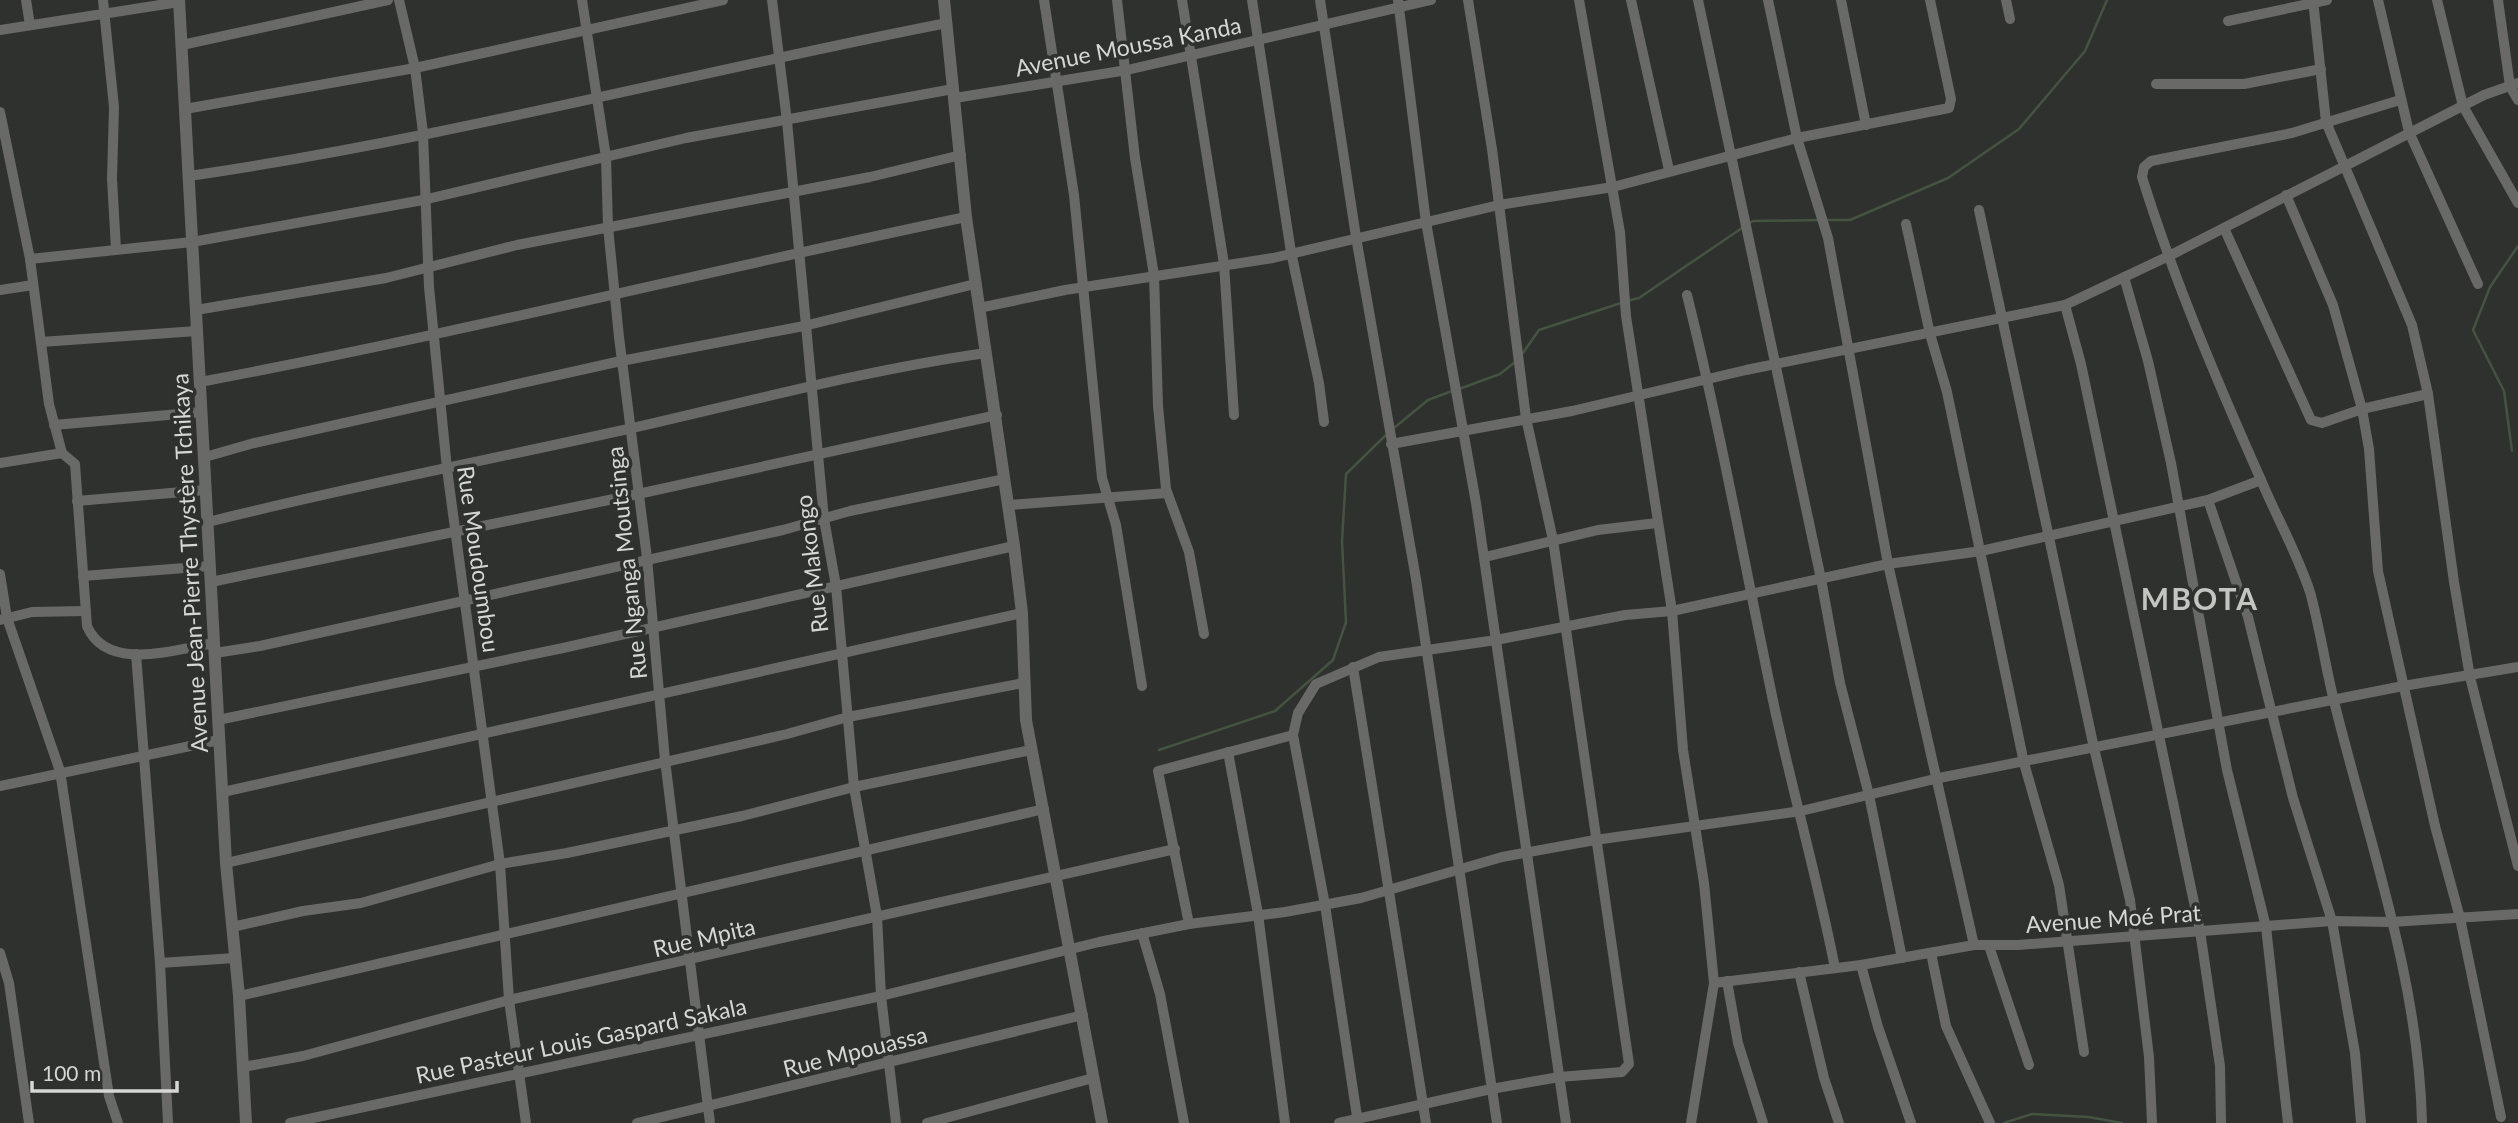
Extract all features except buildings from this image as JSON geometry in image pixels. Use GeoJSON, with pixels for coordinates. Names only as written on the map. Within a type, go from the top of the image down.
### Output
{"type":"FeatureCollection","features":[{"type":"Feature","properties":{"kind":"street"},"geometry":{"type":"LineString","coordinates":[[26,0],[30,25]]}},
{"type":"Feature","properties":{"kind":"street"},"geometry":{"type":"LineString","coordinates":[[103,0],[114,107],[112,179],[116,249]]}},
{"type":"Feature","properties":{"kind":"street"},"geometry":{"type":"LineString","coordinates":[[183,45],[388,0]]}},
{"type":"Feature","properties":{"kind":"street","name":"Rue Moudoumbou"},"geometry":{"type":"LineString","coordinates":[[399,0],[415,68],[423,133],[423,200],[447,469],[500,864],[509,1000],[526,1123]]}},
{"type":"Feature","properties":{"kind":"street","name":"Rue Nganga Moutsinga"},"geometry":{"type":"LineString","coordinates":[[582,0],[606,157],[608,227],[621,361],[647,558],[666,760],[710,1123]]}},
{"type":"Feature","properties":{"kind":"street"},"geometry":{"type":"LineString","coordinates":[[185,109],[415,68],[723,0]]}},
{"type":"Feature","properties":{"kind":"street","name":"Rue Makongo"},"geometry":{"type":"LineString","coordinates":[[772,0],[787,121],[824,519],[836,586],[854,788],[877,916],[881,996],[896,1123]]}},
{"type":"Feature","properties":{"kind":"street"},"geometry":{"type":"LineString","coordinates":[[943,0],[966,217],[1010,505],[1022,613],[1023,683],[1031,750],[1057,875],[1102,1123]]}},
{"type":"Feature","properties":{"kind":"street"},"geometry":{"type":"LineString","coordinates":[[1045,0],[1085,287],[1086,325],[1102,478],[1108,495],[1142,686]]}},
{"type":"Feature","properties":{"kind":"street"},"geometry":{"type":"LineString","coordinates":[[1116,0],[1127,69],[1135,158],[1154,275],[1158,407],[1167,492],[1189,552],[1204,634]]}},
{"type":"Feature","properties":{"kind":"street"},"geometry":{"type":"LineString","coordinates":[[1182,0],[1193,53],[1224,264],[1234,415]]}},
{"type":"Feature","properties":{"kind":"street"},"geometry":{"type":"LineString","coordinates":[[1252,0],[1256,40],[1278,158],[1291,252],[1319,383],[1324,422]]}},
{"type":"Feature","properties":{"kind":"street"},"geometry":{"type":"LineString","coordinates":[[1320,0],[1356,237],[1416,579],[1497,1123]]}},
{"type":"Feature","properties":{"kind":"street","name":"Avenue Moussa Kanda"},"geometry":{"type":"LineString","coordinates":[[30,259],[192,242],[423,200],[686,138],[1127,69],[1398,4],[1431,0]]}},
{"type":"Feature","properties":{"kind":"street"},"geometry":{"type":"LineString","coordinates":[[1339,1123],[1357,1121],[1422,1102],[1491,1089],[1559,1077],[1622,1072],[1629,1064],[1553,540],[1526,418],[1499,205],[1468,0]]}},
{"type":"Feature","properties":{"kind":"street"},"geometry":{"type":"LineString","coordinates":[[1579,0],[1620,232],[1626,316],[1672,611],[1683,751],[1714,983],[1691,1123]]}},
{"type":"Feature","properties":{"kind":"street"},"geometry":{"type":"LineString","coordinates":[[1631,0],[1669,170]]}},
{"type":"Feature","properties":{"kind":"street"},"geometry":{"type":"LineString","coordinates":[[1698,0],[1821,579],[1840,683],[1869,795],[1902,958]]}},
{"type":"Feature","properties":{"kind":"street"},"geometry":{"type":"LineString","coordinates":[[1768,0],[1797,138],[1828,238],[1888,564],[1939,778],[1947,836],[1975,945]]}},
{"type":"Feature","properties":{"kind":"street"},"geometry":{"type":"LineString","coordinates":[[1841,0],[1866,125]]}},
{"type":"Feature","properties":{"kind":"street"},"geometry":{"type":"LineString","coordinates":[[979,308],[1291,252],[1499,205],[1613,187],[1797,138],[1949,108],[1951,99],[1930,0]]}},
{"type":"Feature","properties":{"kind":"street"},"geometry":{"type":"LineString","coordinates":[[2006,0],[2010,19]]}},
{"type":"Feature","properties":{"kind":"street"},"geometry":{"type":"LineString","coordinates":[[2228,21],[2327,0]]}},
{"type":"Feature","properties":{"kind":"street"},"geometry":{"type":"LineString","coordinates":[[2378,0],[2409,132],[2478,284]]}},
{"type":"Feature","properties":{"kind":"street"},"geometry":{"type":"LineString","coordinates":[[2437,0],[2463,106],[2518,203]]}},
{"type":"Feature","properties":{"kind":"street"},"geometry":{"type":"LineString","coordinates":[[2498,0],[2518,100]]}},
{"type":"Feature","properties":{"kind":"street"},"geometry":{"type":"LineString","coordinates":[[0,30],[179,1]]}},
{"type":"Feature","properties":{"kind":"street","name":"Avenue Jean-Pierre Thystère Tchikaya"},"geometry":{"type":"LineString","coordinates":[[179,1],[226,863],[239,996],[246,1123]]}},
{"type":"Feature","properties":{"kind":"street"},"geometry":{"type":"LineString","coordinates":[[2314,1],[2326,122],[2412,325],[2428,394],[2470,677],[2518,866]]}},
{"type":"Feature","properties":{"kind":"street"},"geometry":{"type":"LineString","coordinates":[[1398,4],[1426,222],[1485,557],[1566,1123]]}},
{"type":"Feature","properties":{"kind":"street"},"geometry":{"type":"LineString","coordinates":[[188,176],[320,157],[423,133],[597,100],[780,55],[947,23]]}},
{"type":"Feature","properties":{"kind":"street"},"geometry":{"type":"LineString","coordinates":[[2156,84],[2244,84],[2321,69]]}},
{"type":"Feature","properties":{"kind":"street"},"geometry":{"type":"LineString","coordinates":[[1391,444],[1640,396],[1707,379],[2065,305],[2171,256],[2409,132],[2514,84]]}},
{"type":"Feature","properties":{"kind":"street"},"geometry":{"type":"LineString","coordinates":[[2400,100],[2265,139],[2151,161],[2144,167],[2142,177],[2260,480],[2299,560],[2324,643],[2334,700],[2391,922],[2415,1032],[2421,1079],[2422,1123]]}},
{"type":"Feature","properties":{"kind":"street"},"geometry":{"type":"LineString","coordinates":[[0,112],[30,259],[54,425],[62,453],[75,464],[86,611],[91,636],[119,654],[260,646],[1005,480]]}},
{"type":"Feature","properties":{"kind":"street"},"geometry":{"type":"LineString","coordinates":[[196,310],[386,278],[428,266],[608,227],[793,192],[961,155]]}},
{"type":"Feature","properties":{"kind":"street"},"geometry":{"type":"LineString","coordinates":[[2286,195],[2333,305],[2362,409],[2370,449],[2378,572],[2435,826],[2460,918],[2501,1117]]}},
{"type":"Feature","properties":{"kind":"street"},"geometry":{"type":"LineString","coordinates":[[1979,210],[2000,320],[2051,536],[2094,748],[2130,900],[2149,1057],[2152,1123]]}},
{"type":"Feature","properties":{"kind":"street"},"geometry":{"type":"LineString","coordinates":[[200,382],[434,334],[966,217]]}},
{"type":"Feature","properties":{"kind":"street"},"geometry":{"type":"LineString","coordinates":[[1906,223],[1930,334],[1947,392],[2024,763],[2059,885],[2084,1052]]}},
{"type":"Feature","properties":{"kind":"street"},"geometry":{"type":"LineString","coordinates":[[2224,228],[2311,420],[2322,422],[2362,409],[2428,394]]}},
{"type":"Feature","properties":{"kind":"street"},"geometry":{"type":"LineString","coordinates":[[2124,277],[2148,361],[2221,722],[2227,770],[2266,927],[2288,1123]]}},
{"type":"Feature","properties":{"kind":"street"},"geometry":{"type":"LineString","coordinates":[[205,457],[254,443],[621,361],[804,326],[975,284]]}},
{"type":"Feature","properties":{"kind":"street"},"geometry":{"type":"LineString","coordinates":[[0,290],[33,285]]}},
{"type":"Feature","properties":{"kind":"street"},"geometry":{"type":"LineString","coordinates":[[1687,295],[1776,713],[1801,811],[1835,968]]}},
{"type":"Feature","properties":{"kind":"street"},"geometry":{"type":"LineString","coordinates":[[2065,305],[2081,364],[2200,931],[2220,1066],[2223,1099],[2221,1123]]}},
{"type":"Feature","properties":{"kind":"street"},"geometry":{"type":"LineString","coordinates":[[41,342],[197,331]]}},
{"type":"Feature","properties":{"kind":"street"},"geometry":{"type":"LineString","coordinates":[[208,522],[328,492],[447,469],[902,365],[986,353]]}},
{"type":"Feature","properties":{"kind":"street"},"geometry":{"type":"LineString","coordinates":[[54,425],[202,412]]}},
{"type":"Feature","properties":{"kind":"street"},"geometry":{"type":"LineString","coordinates":[[211,582],[910,437],[997,415]]}},
{"type":"Feature","properties":{"kind":"street"},"geometry":{"type":"LineString","coordinates":[[0,463],[62,453]]}},
{"type":"Feature","properties":{"kind":"street"},"geometry":{"type":"LineString","coordinates":[[1357,1121],[1325,905],[1293,734],[1298,713],[1317,684],[1379,657],[1496,640],[1625,615],[1672,611],[1888,564],[1981,551],[2208,500],[2260,480]]}},
{"type":"Feature","properties":{"kind":"street"},"geometry":{"type":"LineString","coordinates":[[77,501],[206,490]]}},
{"type":"Feature","properties":{"kind":"street"},"geometry":{"type":"LineString","coordinates":[[1010,505],[1108,495],[1140,497],[1167,492]]}},
{"type":"Feature","properties":{"kind":"street"},"geometry":{"type":"LineString","coordinates":[[2208,500],[2248,617],[2270,713],[2332,921],[2355,1053],[2361,1123]]}},
{"type":"Feature","properties":{"kind":"street"},"geometry":{"type":"LineString","coordinates":[[1485,557],[1598,530],[1657,523]]}},
{"type":"Feature","properties":{"kind":"street"},"geometry":{"type":"LineString","coordinates":[[218,720],[475,667],[1014,546]]}},
{"type":"Feature","properties":{"kind":"street"},"geometry":{"type":"LineString","coordinates":[[83,576],[210,566]]}},
{"type":"Feature","properties":{"kind":"street"},"geometry":{"type":"LineString","coordinates":[[0,574],[4,619],[60,771],[109,1096],[118,1123]]}},
{"type":"Feature","properties":{"kind":"street"},"geometry":{"type":"LineString","coordinates":[[4,619],[32,612],[86,611]]}},
{"type":"Feature","properties":{"kind":"street"},"geometry":{"type":"LineString","coordinates":[[223,792],[1022,613]]}},
{"type":"Feature","properties":{"kind":"street"},"geometry":{"type":"LineString","coordinates":[[136,654],[160,962],[168,1123]]}},
{"type":"Feature","properties":{"kind":"street"},"geometry":{"type":"LineString","coordinates":[[1353,667],[1391,890],[1426,1123]]}},
{"type":"Feature","properties":{"kind":"street","name":"Rue Pasteur Louis Gaspard Sakala"},"geometry":{"type":"LineString","coordinates":[[290,1123],[881,996],[1142,933],[1325,905],[1391,890],[1528,852],[1801,811],[1939,778],[2403,686],[2518,667]]}},
{"type":"Feature","properties":{"kind":"street"},"geometry":{"type":"LineString","coordinates":[[226,863],[848,717],[1023,683]]}},
{"type":"Feature","properties":{"kind":"street"},"geometry":{"type":"LineString","coordinates":[[1189,924],[1158,771],[1293,734]]}},
{"type":"Feature","properties":{"kind":"street"},"geometry":{"type":"LineString","coordinates":[[0,786],[60,771],[219,740]]}},
{"type":"Feature","properties":{"kind":"street"},"geometry":{"type":"LineString","coordinates":[[232,927],[303,911],[361,903],[500,864],[742,816],[854,788],[1031,750]]}},
{"type":"Feature","properties":{"kind":"street"},"geometry":{"type":"LineString","coordinates":[[1228,752],[1258,914],[1285,1123]]}},
{"type":"Feature","properties":{"kind":"street"},"geometry":{"type":"LineString","coordinates":[[239,996],[1044,809]]}},
{"type":"Feature","properties":{"kind":"street","name":"Rue Mpita"},"geometry":{"type":"LineString","coordinates":[[243,1067],[303,1056],[509,1000],[1175,849]]}},
{"type":"Feature","properties":{"kind":"street","name":"Avenue Moé Prat"},"geometry":{"type":"LineString","coordinates":[[1714,983],[1861,965],[1975,945],[2136,937],[2332,921],[2391,922],[2518,914]]}},
{"type":"Feature","properties":{"kind":"street"},"geometry":{"type":"LineString","coordinates":[[1142,933],[1160,995],[1184,1123]]}},
{"type":"Feature","properties":{"kind":"street"},"geometry":{"type":"LineString","coordinates":[[1989,946],[2029,1065]]}},
{"type":"Feature","properties":{"kind":"street"},"geometry":{"type":"LineString","coordinates":[[0,953],[9,983],[29,1123]]}},
{"type":"Feature","properties":{"kind":"street"},"geometry":{"type":"LineString","coordinates":[[1931,954],[1946,1026],[1990,1123]]}},
{"type":"Feature","properties":{"kind":"street"},"geometry":{"type":"LineString","coordinates":[[160,962],[235,958]]}},
{"type":"Feature","properties":{"kind":"street"},"geometry":{"type":"LineString","coordinates":[[1861,965],[1910,1123]]}},
{"type":"Feature","properties":{"kind":"street"},"geometry":{"type":"LineString","coordinates":[[1799,972],[1824,1078],[1839,1123]]}},
{"type":"Feature","properties":{"kind":"street"},"geometry":{"type":"LineString","coordinates":[[1727,981],[1738,1043],[1763,1123]]}},
{"type":"Feature","properties":{"kind":"street","name":"Rue Mpouassa"},"geometry":{"type":"LineString","coordinates":[[637,1123],[1083,1015]]}},
{"type":"Feature","properties":{"kind":"street"},"geometry":{"type":"LineString","coordinates":[[927,1123],[1093,1078]]}},
{"type":"Feature","properties":{"kind":"waterway"},"geometry":{"type":"LineString","coordinates":[[1827,220],[1850,220],[1948,178],[2019,129],[2085,51],[2107,0]]}},
{"type":"Feature","properties":{"kind":"waterway"},"geometry":{"type":"LineString","coordinates":[[1748,224],[1753,221],[1820,220]]}},
{"type":"Feature","properties":{"kind":"waterway"},"geometry":{"type":"LineString","coordinates":[[1627,301],[1639,298],[1742,228]]}},
{"type":"Feature","properties":{"kind":"waterway"},"geometry":{"type":"LineString","coordinates":[[2512,451],[2504,391],[2473,330],[2490,287],[2518,246]]}},
{"type":"Feature","properties":{"kind":"waterway"},"geometry":{"type":"LineString","coordinates":[[1520,357],[1539,330],[1621,303]]}},
{"type":"Feature","properties":{"kind":"waterway"},"geometry":{"type":"LineString","coordinates":[[1459,389],[1500,374],[1515,362]]}},
{"type":"Feature","properties":{"kind":"waterway"},"geometry":{"type":"LineString","coordinates":[[1394,428],[1428,400],[1452,391]]}},
{"type":"Feature","properties":{"kind":"waterway"},"geometry":{"type":"LineString","coordinates":[[1159,750],[1275,711],[1333,660],[1346,622],[1342,541],[1346,474],[1386,435]]}},
{"type":"Feature","properties":{"kind":"waterway"},"geometry":{"type":"LineString","coordinates":[[2004,1123],[2032,1114],[2088,1117],[2122,1123]]}},
{"type":"Feature","properties":{"kind":"district","name":"MBOTA"},"geometry":{"type":"Point","coordinates":[2200,598]}}]}
